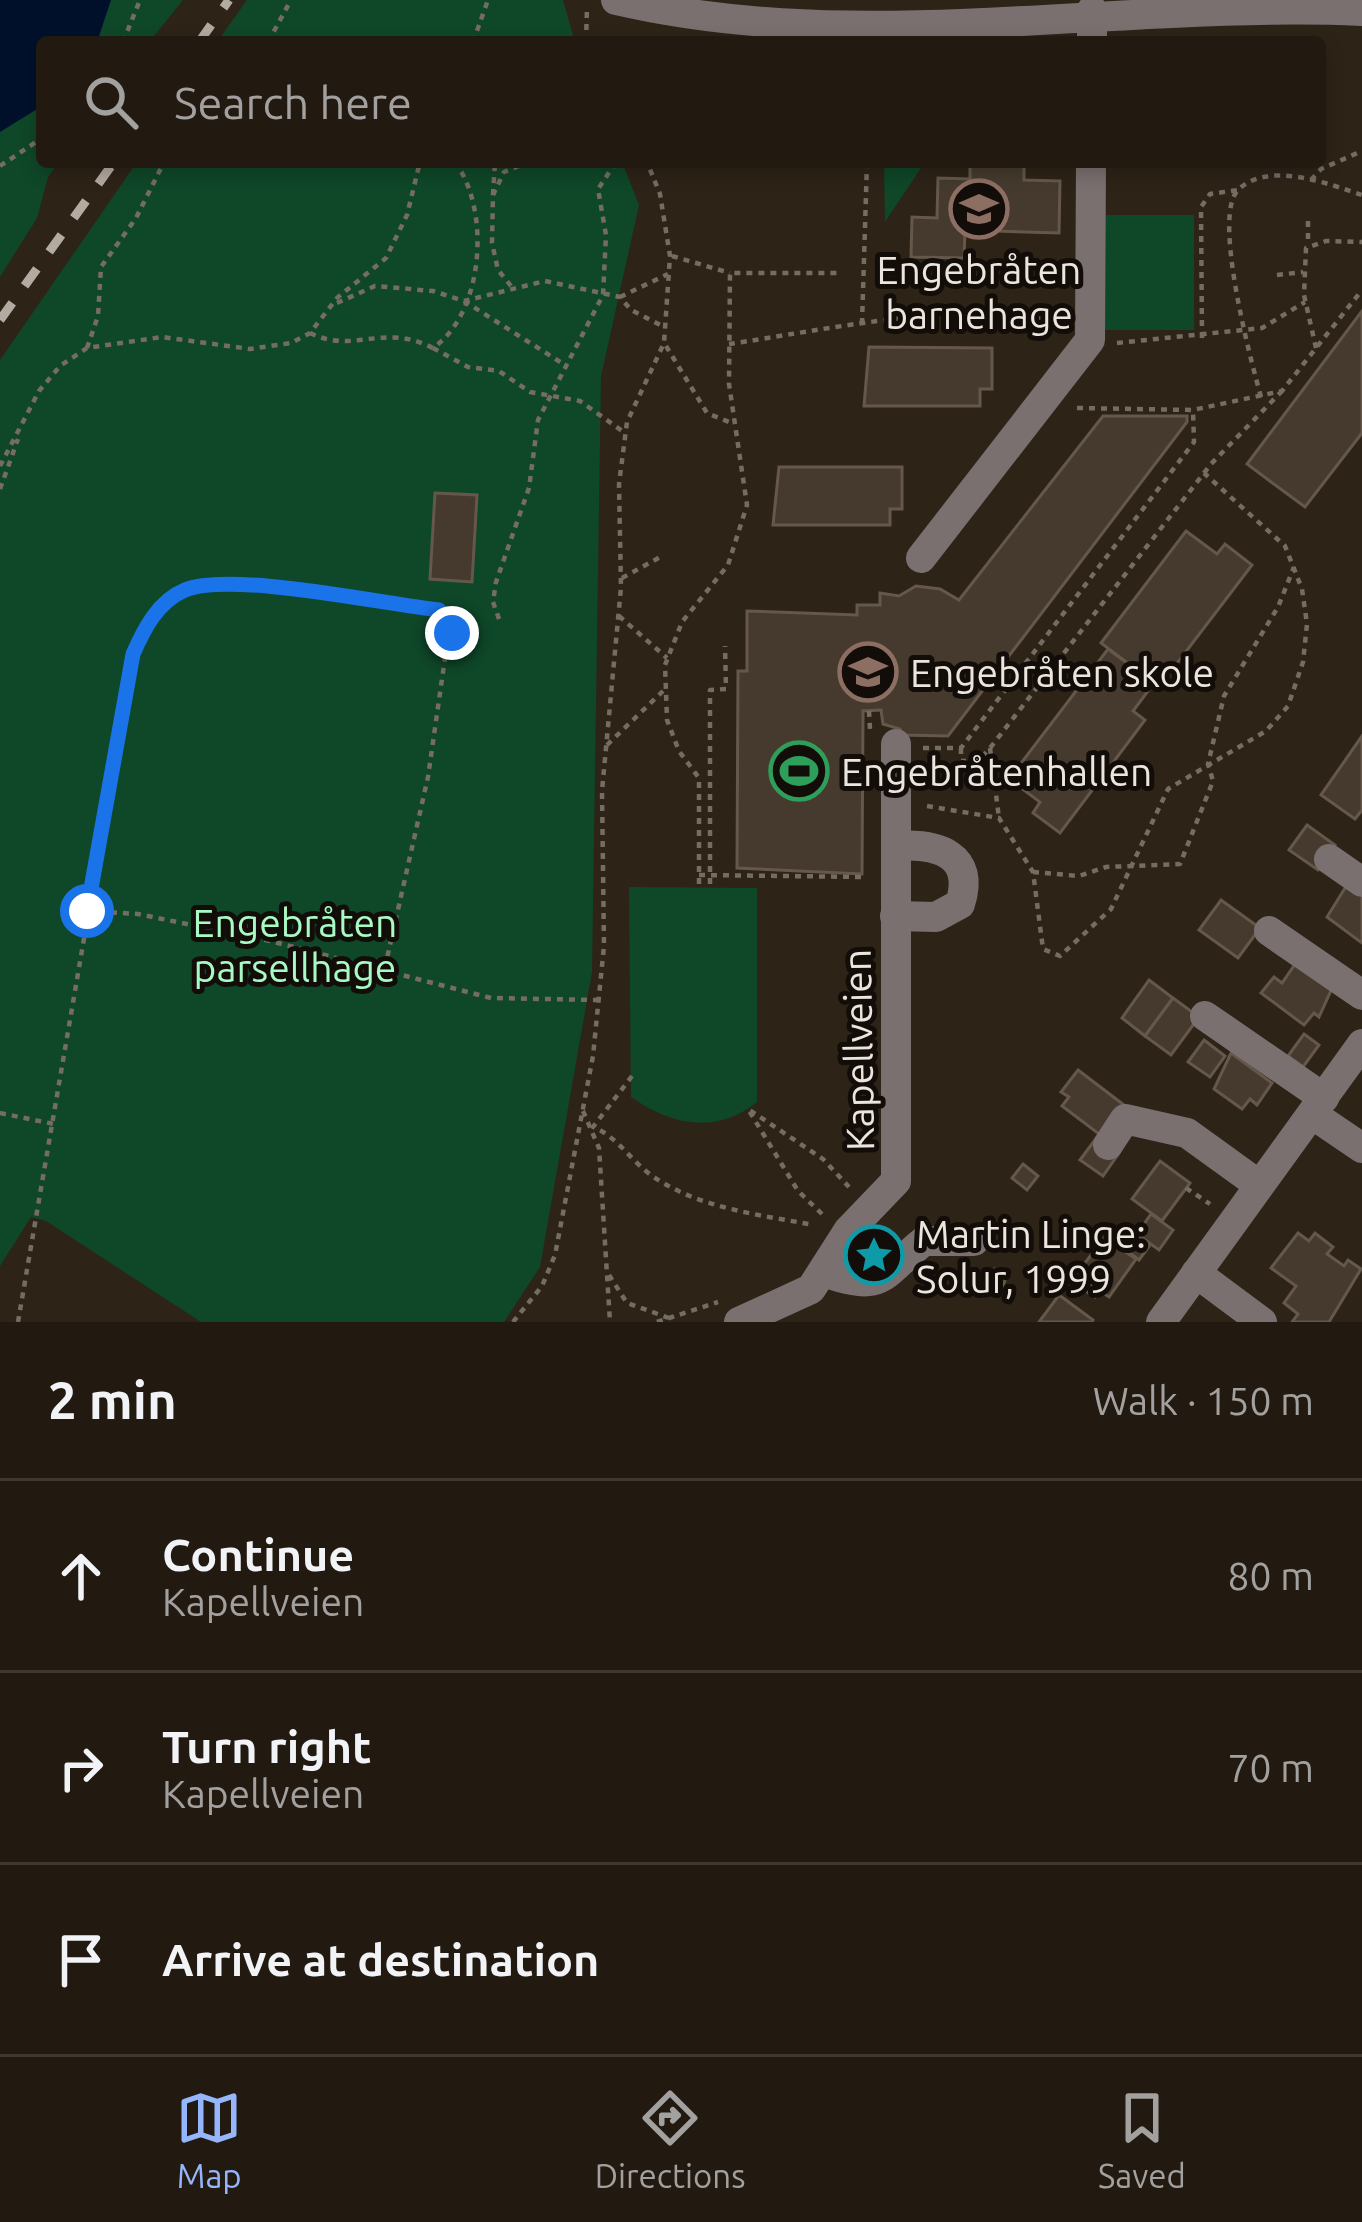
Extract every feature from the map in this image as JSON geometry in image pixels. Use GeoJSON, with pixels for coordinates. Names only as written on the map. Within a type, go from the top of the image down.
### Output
{"type":"FeatureCollection","features":[{"type":"Feature","properties":{"kind":"street"},"geometry":{"type":"LineString","coordinates":[[602,4],[732,18],[997,5],[1092,10],[1257,4],[1362,11]]}},
{"type":"Feature","properties":{"kind":"street"},"geometry":{"type":"LineString","coordinates":[[1092,10],[1092,36]]}},
{"type":"Feature","properties":{"kind":"street"},"geometry":{"type":"LineString","coordinates":[[921,558],[1090,340],[1091,168]]}},
{"type":"Feature","properties":{"kind":"street","name":"Kapellveien"},"geometry":{"type":"LineString","coordinates":[[739,1322],[802,1294],[824,1272],[848,1231],[896,1181],[896,802],[883,746]]}},
{"type":"Feature","properties":{"kind":"street","name":"Kapellveien"},"geometry":{"type":"LineString","coordinates":[[895,916],[949,913],[960,904],[965,877],[962,863],[946,851],[896,846]]}},
{"type":"Feature","properties":{"kind":"street"},"geometry":{"type":"LineString","coordinates":[[1329,859],[1362,882]]}},
{"type":"Feature","properties":{"kind":"street"},"geometry":{"type":"LineString","coordinates":[[1269,931],[1362,995]]}},
{"type":"Feature","properties":{"kind":"street"},"geometry":{"type":"LineString","coordinates":[[1205,1016],[1318,1106],[1362,1148]]}},
{"type":"Feature","properties":{"kind":"street"},"geometry":{"type":"LineString","coordinates":[[1161,1322],[1362,1044]]}},
{"type":"Feature","properties":{"kind":"street"},"geometry":{"type":"LineString","coordinates":[[1108,1145],[1125,1120],[1186,1133],[1259,1184]]}},
{"type":"Feature","properties":{"kind":"street"},"geometry":{"type":"LineString","coordinates":[[824,1272],[851,1282],[876,1280],[892,1276],[924,1241],[974,1241]]}},
{"type":"Feature","properties":{"kind":"street"},"geometry":{"type":"LineString","coordinates":[[1196,1273],[1262,1322]]}},
{"type":"Feature","properties":{"kind":"path"},"geometry":{"type":"LineString","coordinates":[[125,36],[140,0]]}},
{"type":"Feature","properties":{"kind":"path"},"geometry":{"type":"LineString","coordinates":[[271,36],[291,0]]}},
{"type":"Feature","properties":{"kind":"path"},"geometry":{"type":"LineString","coordinates":[[475,36],[488,0]]}},
{"type":"Feature","properties":{"kind":"path"},"geometry":{"type":"LineString","coordinates":[[589,36],[602,4]]}},
{"type":"Feature","properties":{"kind":"path"},"geometry":{"type":"LineString","coordinates":[[0,166],[36,142]]}},
{"type":"Feature","properties":{"kind":"path"},"geometry":{"type":"LineString","coordinates":[[1326,167],[1362,151]]}},
{"type":"Feature","properties":{"kind":"path"},"geometry":{"type":"LineString","coordinates":[[88,348],[98,316],[101,267],[136,218],[161,168]]}},
{"type":"Feature","properties":{"kind":"path"},"geometry":{"type":"LineString","coordinates":[[0,466],[60,366],[88,348],[162,337],[250,349],[291,343],[310,333],[386,257],[406,214],[418,168]]}},
{"type":"Feature","properties":{"kind":"path"},"geometry":{"type":"LineString","coordinates":[[434,348],[454,333],[478,256],[477,210],[458,168]]}},
{"type":"Feature","properties":{"kind":"path"},"geometry":{"type":"LineString","coordinates":[[495,168],[493,255],[512,287]]}},
{"type":"Feature","properties":{"kind":"path"},"geometry":{"type":"LineString","coordinates":[[493,195],[504,172],[514,168]]}},
{"type":"Feature","properties":{"kind":"path"},"geometry":{"type":"LineString","coordinates":[[499,619],[493,602],[496,582],[529,488],[538,420],[603,295],[606,235],[598,189],[612,168]]}},
{"type":"Feature","properties":{"kind":"path"},"geometry":{"type":"LineString","coordinates":[[513,1322],[542,1286],[555,1256],[598,1000],[606,745],[621,578],[616,521],[625,434],[634,402],[664,343],[670,273],[660,194],[649,168]]}},
{"type":"Feature","properties":{"kind":"path"},"geometry":{"type":"LineString","coordinates":[[862,325],[867,168]]}},
{"type":"Feature","properties":{"kind":"path"},"geometry":{"type":"LineString","coordinates":[[1311,180],[1324,168]]}},
{"type":"Feature","properties":{"kind":"path"},"geometry":{"type":"LineString","coordinates":[[1202,338],[1201,207],[1210,194],[1238,190],[1264,177],[1311,180],[1362,195]]}},
{"type":"Feature","properties":{"kind":"path"},"geometry":{"type":"LineString","coordinates":[[1238,190],[1228,211],[1245,332],[1261,397]]}},
{"type":"Feature","properties":{"kind":"path"},"geometry":{"type":"LineString","coordinates":[[1308,221],[1303,272],[1316,348]]}},
{"type":"Feature","properties":{"kind":"path"},"geometry":{"type":"LineString","coordinates":[[1308,244],[1362,242]]}},
{"type":"Feature","properties":{"kind":"path"},"geometry":{"type":"LineString","coordinates":[[670,256],[730,273],[841,273]]}},
{"type":"Feature","properties":{"kind":"path"},"geometry":{"type":"LineString","coordinates":[[1277,275],[1303,272]]}},
{"type":"Feature","properties":{"kind":"path"},"geometry":{"type":"LineString","coordinates":[[620,297],[629,288],[670,273]]}},
{"type":"Feature","properties":{"kind":"path"},"geometry":{"type":"LineString","coordinates":[[698,884],[700,778],[679,752],[664,691],[667,658],[682,622],[728,565],[740,532],[746,474],[734,424],[730,273]]}},
{"type":"Feature","properties":{"kind":"path"},"geometry":{"type":"LineString","coordinates":[[464,302],[544,280],[620,297]]}},
{"type":"Feature","properties":{"kind":"path"},"geometry":{"type":"LineString","coordinates":[[332,306],[385,286],[464,302],[566,367]]}},
{"type":"Feature","properties":{"kind":"path"},"geometry":{"type":"LineString","coordinates":[[1193,410],[1194,442],[961,748],[961,761],[978,760],[990,748],[1204,473],[1282,392],[1362,290]]}},
{"type":"Feature","properties":{"kind":"path"},"geometry":{"type":"LineString","coordinates":[[620,297],[626,307],[665,328]]}},
{"type":"Feature","properties":{"kind":"path"},"geometry":{"type":"LineString","coordinates":[[729,344],[862,325],[1039,316],[1101,344],[1202,338],[1270,326],[1305,302]]}},
{"type":"Feature","properties":{"kind":"path"},"geometry":{"type":"LineString","coordinates":[[310,333],[339,341],[401,333],[454,362],[499,371],[548,397],[580,400],[625,434]]}},
{"type":"Feature","properties":{"kind":"path"},"geometry":{"type":"LineString","coordinates":[[664,343],[707,413],[734,424]]}},
{"type":"Feature","properties":{"kind":"path"},"geometry":{"type":"LineString","coordinates":[[1037,408],[1193,410],[1282,392]]}},
{"type":"Feature","properties":{"kind":"path"},"geometry":{"type":"LineString","coordinates":[[0,488],[16,456],[19,428]]}},
{"type":"Feature","properties":{"kind":"path"},"geometry":{"type":"LineString","coordinates":[[990,748],[999,818],[1033,872],[1043,949],[1060,956],[1111,909],[1168,789],[1266,731],[1288,706],[1303,662],[1306,624],[1285,546],[1204,473]]}},
{"type":"Feature","properties":{"kind":"path"},"geometry":{"type":"LineString","coordinates":[[621,578],[664,555]]}},
{"type":"Feature","properties":{"kind":"path"},"geometry":{"type":"LineString","coordinates":[[1033,872],[1079,876],[1130,865],[1180,864],[1213,781],[1208,764],[1224,696],[1278,607],[1294,566]]}},
{"type":"Feature","properties":{"kind":"path"},"geometry":{"type":"LineString","coordinates":[[18,1322],[133,654],[147,624],[170,598],[189,588],[217,584],[439,610],[452,633],[444,687],[385,967]]}},
{"type":"Feature","properties":{"kind":"path"},"geometry":{"type":"LineString","coordinates":[[619,616],[667,658]]}},
{"type":"Feature","properties":{"kind":"path"},"geometry":{"type":"LineString","coordinates":[[710,884],[710,690],[726,689],[725,646]]}},
{"type":"Feature","properties":{"kind":"path"},"geometry":{"type":"LineString","coordinates":[[606,745],[664,691]]}},
{"type":"Feature","properties":{"kind":"path"},"geometry":{"type":"LineString","coordinates":[[869,711],[870,725],[883,746]]}},
{"type":"Feature","properties":{"kind":"path"},"geometry":{"type":"LineString","coordinates":[[870,725],[883,746]]}},
{"type":"Feature","properties":{"kind":"path"},"geometry":{"type":"LineString","coordinates":[[883,746],[961,748]]}},
{"type":"Feature","properties":{"kind":"path"},"geometry":{"type":"LineString","coordinates":[[896,802],[999,818]]}},
{"type":"Feature","properties":{"kind":"path"},"geometry":{"type":"LineString","coordinates":[[698,875],[871,877]]}},
{"type":"Feature","properties":{"kind":"path"},"geometry":{"type":"LineString","coordinates":[[87,911],[138,914],[385,967],[491,998],[598,1000]]}},
{"type":"Feature","properties":{"kind":"path"},"geometry":{"type":"LineString","coordinates":[[593,1127],[632,1076]]}},
{"type":"Feature","properties":{"kind":"path"},"geometry":{"type":"LineString","coordinates":[[810,1241],[824,1211],[798,1191],[748,1109],[823,1160],[854,1188],[838,1199]]}},
{"type":"Feature","properties":{"kind":"path"},"geometry":{"type":"LineString","coordinates":[[583,1111],[593,1127],[612,1322]]}},
{"type":"Feature","properties":{"kind":"path"},"geometry":{"type":"LineString","coordinates":[[0,1113],[54,1124]]}},
{"type":"Feature","properties":{"kind":"path"},"geometry":{"type":"LineString","coordinates":[[593,1127],[614,1137],[651,1175],[678,1192],[815,1226]]}},
{"type":"Feature","properties":{"kind":"path"},"geometry":{"type":"LineString","coordinates":[[1186,1188],[1220,1210]]}},
{"type":"Feature","properties":{"kind":"path"},"geometry":{"type":"LineString","coordinates":[[605,1269],[627,1303],[675,1319]]}},
{"type":"Feature","properties":{"kind":"path"},"geometry":{"type":"LineString","coordinates":[[657,1322],[691,1313]]}},
{"type":"Feature","properties":{"kind":"green space"},"geometry":{"type":"Polygon","coordinates":[[[0,0],[183,0],[154,36],[36,36],[36,168],[55,168],[37,218],[0,277],[0,0]]]}},
{"type":"Feature","properties":{"kind":"green space"},"geometry":{"type":"Polygon","coordinates":[[[247,0],[563,0],[573,36],[221,36],[247,0]]]}},
{"type":"Feature","properties":{"kind":"green space","name":"Engebråten parsellhage"},"geometry":{"type":"Polygon","coordinates":[[[133,168],[624,168],[639,205],[601,376],[592,972],[540,1267],[504,1322],[201,1322],[46,1221],[31,1217],[0,1266],[0,360],[133,168]]]}},
{"type":"Feature","properties":{"kind":"green space"},"geometry":{"type":"Polygon","coordinates":[[[884,168],[921,168],[885,222],[884,168]]]}},
{"type":"Feature","properties":{"kind":"green space"},"geometry":{"type":"Polygon","coordinates":[[[1104,215],[1194,215],[1194,330],[1105,330],[1104,215]]]}},
{"type":"Feature","properties":{"kind":"green space"},"geometry":{"type":"Polygon","coordinates":[[[629,887],[757,888],[757,1102],[742,1112],[710,1122],[677,1120],[631,1097],[629,887]]]}},
{"type":"Feature","properties":{"kind":"water"},"geometry":{"type":"Polygon","coordinates":[[[0,0],[111,0],[99,36],[36,36],[36,110],[0,132],[0,0]]]}},
{"type":"Feature","properties":{"kind":"building"},"geometry":{"type":"Polygon","coordinates":[[[970,168],[1024,168],[1024,180],[1060,181],[1059,233],[965,230],[964,258],[911,257],[912,217],[937,218],[938,178],[970,179],[970,168]]]}},
{"type":"Feature","properties":{"kind":"building"},"geometry":{"type":"Polygon","coordinates":[[[1362,311],[1362,433],[1305,507],[1247,464],[1362,311]]]}},
{"type":"Feature","properties":{"kind":"building"},"geometry":{"type":"Polygon","coordinates":[[[869,347],[992,348],[992,389],[980,389],[980,406],[864,406],[869,347]]]}},
{"type":"Feature","properties":{"kind":"building"},"geometry":{"type":"Polygon","coordinates":[[[1103,416],[1187,416],[1187,422],[948,736],[900,735],[900,729],[883,724],[881,710],[863,711],[862,874],[737,868],[738,671],[747,671],[747,611],[857,615],[857,605],[880,605],[880,593],[899,596],[916,586],[940,589],[959,600],[1103,416]]]}},
{"type":"Feature","properties":{"kind":"building"},"geometry":{"type":"Polygon","coordinates":[[[779,467],[902,467],[902,509],[890,509],[890,525],[773,525],[779,467]]]}},
{"type":"Feature","properties":{"kind":"building"},"geometry":{"type":"Polygon","coordinates":[[[435,493],[477,495],[472,582],[430,579],[435,493]]]}},
{"type":"Feature","properties":{"kind":"building"},"geometry":{"type":"Polygon","coordinates":[[[1186,531],[1217,554],[1225,544],[1252,565],[1159,687],[1101,643],[1186,531]]]}},
{"type":"Feature","properties":{"kind":"building"},"geometry":{"type":"Polygon","coordinates":[[[1108,649],[1154,683],[1133,711],[1145,720],[1060,833],[1033,813],[1040,802],[1009,779],[1108,649]]]}},
{"type":"Feature","properties":{"kind":"building"},"geometry":{"type":"Polygon","coordinates":[[[1362,736],[1362,810],[1355,819],[1321,795],[1362,736]]]}},
{"type":"Feature","properties":{"kind":"building"},"geometry":{"type":"Polygon","coordinates":[[[1307,825],[1335,845],[1318,870],[1289,850],[1307,825]]]}},
{"type":"Feature","properties":{"kind":"building"},"geometry":{"type":"Polygon","coordinates":[[[1350,880],[1362,888],[1362,943],[1327,917],[1350,880]]]}},
{"type":"Feature","properties":{"kind":"building"},"geometry":{"type":"Polygon","coordinates":[[[1221,900],[1260,928],[1238,958],[1199,930],[1221,900]]]}},
{"type":"Feature","properties":{"kind":"building"},"geometry":{"type":"Polygon","coordinates":[[[1298,960],[1333,986],[1319,1017],[1314,1013],[1304,1025],[1261,993],[1274,977],[1282,983],[1298,960]]]}},
{"type":"Feature","properties":{"kind":"building"},"geometry":{"type":"Polygon","coordinates":[[[1149,980],[1173,998],[1145,1036],[1122,1018],[1149,980]]]}},
{"type":"Feature","properties":{"kind":"building"},"geometry":{"type":"Polygon","coordinates":[[[1173,998],[1199,1017],[1171,1055],[1145,1036],[1173,998]]]}},
{"type":"Feature","properties":{"kind":"building"},"geometry":{"type":"Polygon","coordinates":[[[1304,1034],[1319,1045],[1303,1067],[1288,1056],[1304,1034]]]}},
{"type":"Feature","properties":{"kind":"building"},"geometry":{"type":"Polygon","coordinates":[[[1204,1040],[1225,1056],[1210,1077],[1188,1062],[1204,1040]]]}},
{"type":"Feature","properties":{"kind":"building"},"geometry":{"type":"Polygon","coordinates":[[[1231,1053],[1272,1083],[1257,1105],[1250,1099],[1242,1109],[1214,1089],[1231,1053]]]}},
{"type":"Feature","properties":{"kind":"building"},"geometry":{"type":"Polygon","coordinates":[[[1078,1070],[1124,1105],[1099,1134],[1062,1106],[1069,1097],[1061,1092],[1078,1070]]]}},
{"type":"Feature","properties":{"kind":"building"},"geometry":{"type":"Polygon","coordinates":[[[1097,1137],[1119,1153],[1103,1176],[1080,1160],[1097,1137]]]}},
{"type":"Feature","properties":{"kind":"building"},"geometry":{"type":"Polygon","coordinates":[[[1160,1161],[1190,1183],[1162,1221],[1132,1199],[1160,1161]]]}},
{"type":"Feature","properties":{"kind":"building"},"geometry":{"type":"Polygon","coordinates":[[[1023,1164],[1038,1176],[1027,1190],[1012,1178],[1023,1164]]]}},
{"type":"Feature","properties":{"kind":"building"},"geometry":{"type":"Polygon","coordinates":[[[1151,1214],[1173,1230],[1159,1250],[1137,1234],[1151,1214]]]}},
{"type":"Feature","properties":{"kind":"building"},"geometry":{"type":"Polygon","coordinates":[[[1124,1226],[1150,1245],[1139,1260],[1114,1240],[1124,1226]]]}},
{"type":"Feature","properties":{"kind":"building"},"geometry":{"type":"Polygon","coordinates":[[[1298,1233],[1309,1241],[1315,1233],[1333,1247],[1327,1254],[1344,1266],[1348,1260],[1361,1269],[1329,1322],[1292,1322],[1298,1314],[1284,1303],[1296,1286],[1271,1268],[1298,1233]]]}},
{"type":"Feature","properties":{"kind":"building"},"geometry":{"type":"Polygon","coordinates":[[[1104,1237],[1136,1259],[1109,1297],[1100,1291],[1095,1297],[1087,1292],[1093,1285],[1077,1274],[1104,1237]]]}},
{"type":"Feature","properties":{"kind":"building"},"geometry":{"type":"Polygon","coordinates":[[[995,1269],[1007,1275],[1001,1291],[988,1285],[995,1269]]]}},
{"type":"Feature","properties":{"kind":"building"},"geometry":{"type":"Polygon","coordinates":[[[1059,1295],[1093,1320],[1092,1322],[1039,1322],[1059,1295]]]}},
{"type":"Feature","properties":{"kind":"railway"},"geometry":{"type":"LineString","coordinates":[[203,36],[229,0]]}},
{"type":"Feature","properties":{"kind":"railway"},"geometry":{"type":"LineString","coordinates":[[0,320],[110,168]]}},
{"type":"Feature","properties":{"kind":"place","name":"Engebråten barnehage"},"geometry":{"type":"Point","coordinates":[979,209]}},
{"type":"Feature","properties":{"kind":"place","name":"Engebråten skole"},"geometry":{"type":"Point","coordinates":[868,672]}},
{"type":"Feature","properties":{"kind":"place","name":"Engebråtenhallen"},"geometry":{"type":"Point","coordinates":[799,771]}},
{"type":"Feature","properties":{"kind":"place","name":"Martin Linge: Solur, 1999"},"geometry":{"type":"Point","coordinates":[874,1255]}},
{"type":"Feature","properties":{"kind":"route"},"geometry":{"type":"LineString","coordinates":[[87,911],[133,654],[147,624],[170,598],[189,588],[217,584],[270,588],[439,610],[452,633]]}}]}
